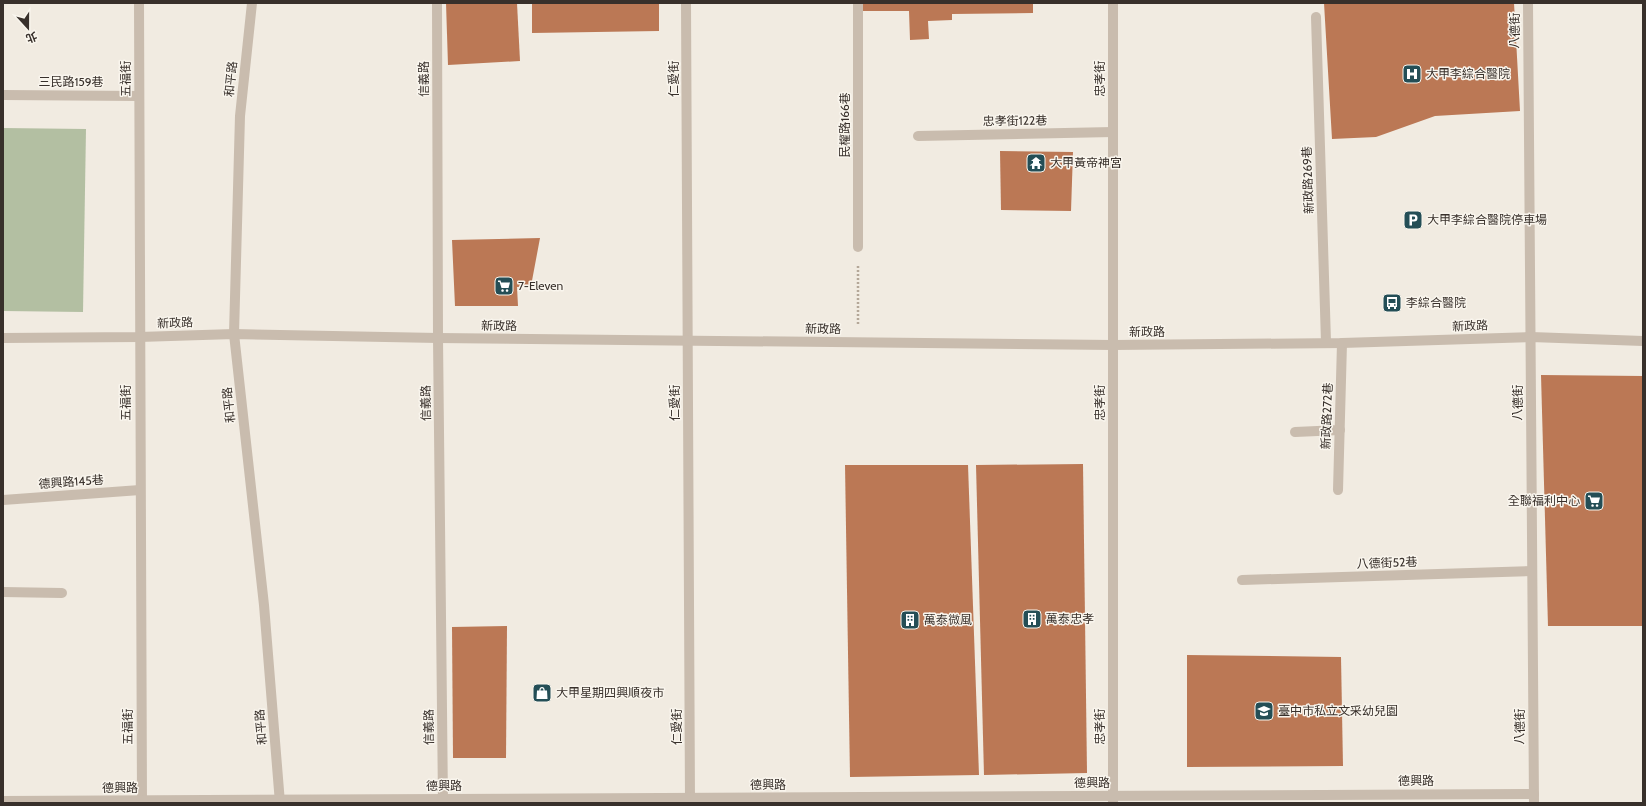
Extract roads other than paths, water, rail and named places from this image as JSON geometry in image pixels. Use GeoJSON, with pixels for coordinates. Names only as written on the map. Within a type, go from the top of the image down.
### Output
{"type":"FeatureCollection","features":[{"type":"Feature","properties":{"kind":"street","name":"五福街"},"geometry":{"type":"LineString","coordinates":[[139,3],[139,337],[142,802]]}},
{"type":"Feature","properties":{"kind":"street","name":"和平路"},"geometry":{"type":"LineString","coordinates":[[252,3],[240,116],[234,334],[264,605],[280,802]]}},
{"type":"Feature","properties":{"kind":"street","name":"信義路"},"geometry":{"type":"LineString","coordinates":[[437,3],[438,338],[443,801]]}},
{"type":"Feature","properties":{"kind":"street","name":"仁愛街"},"geometry":{"type":"LineString","coordinates":[[686,3],[690,801]]}},
{"type":"Feature","properties":{"kind":"street","name":"民權路166巷"},"geometry":{"type":"LineString","coordinates":[[858,3],[858,246]]}},
{"type":"Feature","properties":{"kind":"street","name":"忠孝街"},"geometry":{"type":"LineString","coordinates":[[1113,3],[1113,799]]}},
{"type":"Feature","properties":{"kind":"street","name":"八德街"},"geometry":{"type":"LineString","coordinates":[[1528,3],[1534,798]]}},
{"type":"Feature","properties":{"kind":"street","name":"新政路269巷"},"geometry":{"type":"LineString","coordinates":[[1316,17],[1326,342]]}},
{"type":"Feature","properties":{"kind":"street","name":"三民路159巷"},"geometry":{"type":"LineString","coordinates":[[3,95],[139,96]]}},
{"type":"Feature","properties":{"kind":"street","name":"忠孝街122巷"},"geometry":{"type":"LineString","coordinates":[[918,136],[1113,132]]}},
{"type":"Feature","properties":{"kind":"street","name":"新政路"},"geometry":{"type":"LineString","coordinates":[[3,338],[139,337],[234,334],[438,338],[1113,345],[1342,343],[1531,337],[1643,341]]}},
{"type":"Feature","properties":{"kind":"street","name":"新政路272巷"},"geometry":{"type":"LineString","coordinates":[[1338,490],[1342,343]]}},
{"type":"Feature","properties":{"kind":"street"},"geometry":{"type":"LineString","coordinates":[[1296,432],[1340,430]]}},
{"type":"Feature","properties":{"kind":"street","name":"德興路145巷"},"geometry":{"type":"LineString","coordinates":[[3,500],[140,490]]}},
{"type":"Feature","properties":{"kind":"street","name":"八德街52巷"},"geometry":{"type":"LineString","coordinates":[[1242,580],[1532,572]]}},
{"type":"Feature","properties":{"kind":"street"},"geometry":{"type":"LineString","coordinates":[[3,592],[62,593]]}},
{"type":"Feature","properties":{"kind":"street","name":"德興路"},"geometry":{"type":"LineString","coordinates":[[3,801],[280,802],[1534,798]]}},
{"type":"Feature","properties":{"kind":"place","name":"大甲李綜合醫院"},"geometry":{"type":"Point","coordinates":[1412,74]}},
{"type":"Feature","properties":{"kind":"place","name":"大甲黃帝神宮"},"geometry":{"type":"Point","coordinates":[1036,163]}},
{"type":"Feature","properties":{"kind":"place","name":"大甲李綜合醫院停車場"},"geometry":{"type":"Point","coordinates":[1413,220]}},
{"type":"Feature","properties":{"kind":"place","name":"7-Eleven"},"geometry":{"type":"Point","coordinates":[504,286]}},
{"type":"Feature","properties":{"kind":"place","name":"李綜合醫院"},"geometry":{"type":"Point","coordinates":[1392,303]}},
{"type":"Feature","properties":{"kind":"place","name":"全聯福利中心"},"geometry":{"type":"Point","coordinates":[1594,501]}},
{"type":"Feature","properties":{"kind":"place","name":"萬泰忠孝"},"geometry":{"type":"Point","coordinates":[1032,619]}},
{"type":"Feature","properties":{"kind":"place","name":"萬泰微風"},"geometry":{"type":"Point","coordinates":[910,620]}},
{"type":"Feature","properties":{"kind":"place","name":"大甲星期四興順夜市"},"geometry":{"type":"Point","coordinates":[542,693]}},
{"type":"Feature","properties":{"kind":"place","name":"臺中市私立文采幼兒園"},"geometry":{"type":"Point","coordinates":[1264,711]}}]}
